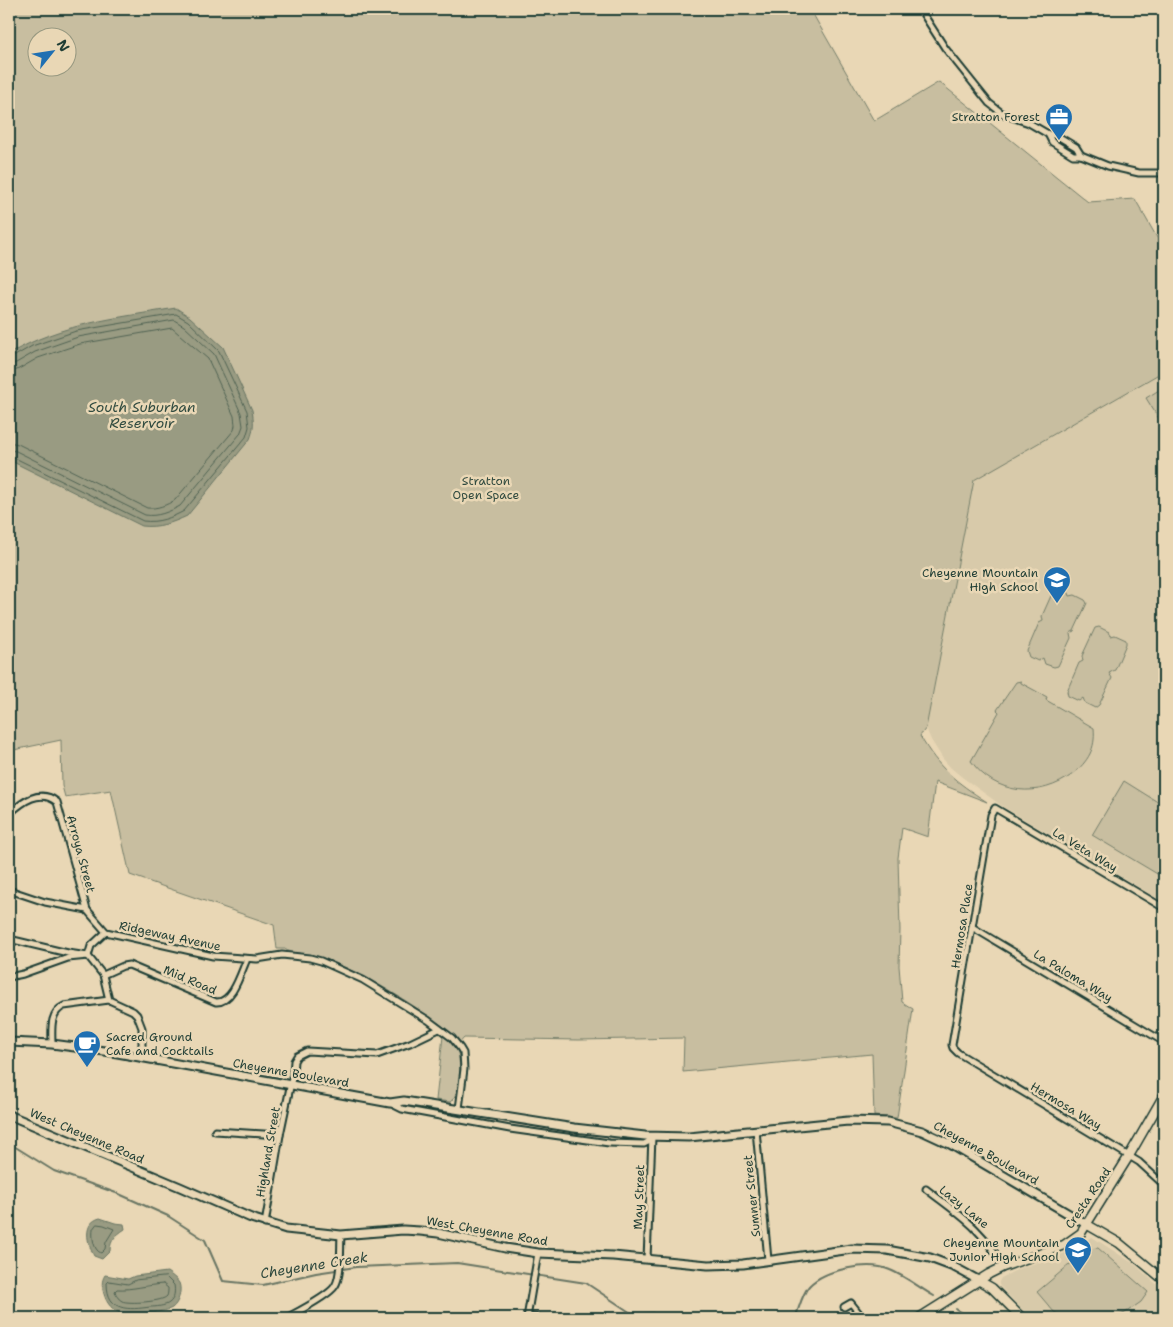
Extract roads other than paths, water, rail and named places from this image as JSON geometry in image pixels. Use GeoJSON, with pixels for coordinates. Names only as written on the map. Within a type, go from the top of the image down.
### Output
{"type":"FeatureCollection","features":[{"type":"Feature","properties":{"kind":"main road","name":"Cresta Road"},"geometry":{"type":"LineString","coordinates":[[919,1318],[978,1280],[1003,1267],[1064,1245],[1081,1233],[1164,1095]]}},
{"type":"Feature","properties":{"kind":"main road","name":"Cheyenne Boulevard"},"geometry":{"type":"LineString","coordinates":[[1086,1224],[1127,1249],[1164,1280]]}},
{"type":"Feature","properties":{"kind":"main road","name":"West Cheyenne Road"},"geometry":{"type":"LineString","coordinates":[[978,1280],[992,1288],[1022,1318]]}},
{"type":"Feature","properties":{"kind":"street"},"geometry":{"type":"LineString","coordinates":[[920,9],[946,48],[989,103],[1003,114],[1029,123],[1048,134],[1056,135],[1076,147],[1081,155],[1108,166],[1139,173],[1164,173]]}},
{"type":"Feature","properties":{"kind":"street","name":"Arroya Street"},"geometry":{"type":"LineString","coordinates":[[9,814],[28,798],[46,797],[52,798],[57,802],[87,910]]}},
{"type":"Feature","properties":{"kind":"street","name":"La Veta Way"},"geometry":{"type":"LineString","coordinates":[[996,808],[1164,908]]}},
{"type":"Feature","properties":{"kind":"street","name":"Hermosa Place"},"geometry":{"type":"LineString","coordinates":[[953,1048],[952,1041],[991,815],[996,808]]}},
{"type":"Feature","properties":{"kind":"street"},"geometry":{"type":"LineString","coordinates":[[9,890],[46,902],[87,910]]}},
{"type":"Feature","properties":{"kind":"street","name":"Ridgeway Avenue"},"geometry":{"type":"LineString","coordinates":[[87,910],[106,932],[214,956],[247,959],[282,955],[297,956],[321,961],[363,980],[428,1020],[456,1042],[463,1053],[464,1069],[459,1109]]}},
{"type":"Feature","properties":{"kind":"street","name":"La Paloma Way"},"geometry":{"type":"LineString","coordinates":[[972,927],[1164,1042]]}},
{"type":"Feature","properties":{"kind":"street"},"geometry":{"type":"LineString","coordinates":[[88,956],[90,946],[106,932]]}},
{"type":"Feature","properties":{"kind":"street"},"geometry":{"type":"LineString","coordinates":[[9,939],[88,956],[103,976],[109,1000]]}},
{"type":"Feature","properties":{"kind":"street"},"geometry":{"type":"LineString","coordinates":[[9,977],[68,958],[88,956]]}},
{"type":"Feature","properties":{"kind":"street","name":"Mid Road"},"geometry":{"type":"LineString","coordinates":[[103,976],[129,965],[216,1002],[221,1002],[229,997],[247,959]]}},
{"type":"Feature","properties":{"kind":"street"},"geometry":{"type":"LineString","coordinates":[[52,1044],[53,1017],[58,1008],[109,1000],[128,1008],[137,1015],[142,1028],[142,1057]]}},
{"type":"Feature","properties":{"kind":"street","name":"Highland Street"},"geometry":{"type":"LineString","coordinates":[[266,1224],[294,1061],[301,1053],[307,1051],[377,1055],[410,1043],[439,1028]]}},
{"type":"Feature","properties":{"kind":"street","name":"Cheyenne Boulevard"},"geometry":{"type":"LineString","coordinates":[[9,1042],[52,1044],[142,1057],[390,1103],[402,1109],[510,1129],[609,1142],[644,1144],[652,1136]]}},
{"type":"Feature","properties":{"kind":"street","name":"Hermosa Way"},"geometry":{"type":"LineString","coordinates":[[953,1048],[1139,1162],[1164,1185]]}},
{"type":"Feature","properties":{"kind":"street","name":"Cheyenne Boulevard"},"geometry":{"type":"LineString","coordinates":[[390,1103],[404,1101],[596,1131],[688,1138],[855,1121],[888,1122],[910,1127],[950,1144],[1086,1224]]}},
{"type":"Feature","properties":{"kind":"street","name":"West Cheyenne Road"},"geometry":{"type":"LineString","coordinates":[[9,1115],[266,1224],[309,1232],[341,1235],[403,1230],[420,1231],[538,1253],[647,1259],[708,1266],[852,1249],[887,1250],[921,1256],[941,1262],[978,1280]]}},
{"type":"Feature","properties":{"kind":"street"},"geometry":{"type":"LineString","coordinates":[[215,1130],[280,1135]]}},
{"type":"Feature","properties":{"kind":"street","name":"Sumner Street"},"geometry":{"type":"LineString","coordinates":[[756,1130],[768,1260]]}},
{"type":"Feature","properties":{"kind":"street","name":"May Street"},"geometry":{"type":"LineString","coordinates":[[647,1259],[652,1136]]}},
{"type":"Feature","properties":{"kind":"street","name":"Lazy Lane"},"geometry":{"type":"LineString","coordinates":[[926,1189],[984,1235],[1003,1267]]}},
{"type":"Feature","properties":{"kind":"street"},"geometry":{"type":"LineString","coordinates":[[286,1318],[335,1286],[338,1274],[341,1235]]}},
{"type":"Feature","properties":{"kind":"street"},"geometry":{"type":"LineString","coordinates":[[538,1253],[527,1317],[540,1318]]}},
{"type":"Feature","properties":{"kind":"street"},"geometry":{"type":"LineString","coordinates":[[844,1307],[851,1303],[863,1318]]}},
{"type":"Feature","properties":{"kind":"water","name":"South Suburban Reservoir"},"geometry":{"type":"Polygon","coordinates":[[[176,308],[190,317],[223,347],[252,410],[253,421],[250,439],[187,516],[165,524],[142,526],[9,460],[9,354],[49,335],[69,328],[176,308]]]}},
{"type":"Feature","properties":{"kind":"water"},"geometry":{"type":"Polygon","coordinates":[[[100,1218],[124,1224],[125,1229],[114,1238],[110,1251],[102,1259],[94,1256],[88,1240],[90,1224],[100,1218]]]}},
{"type":"Feature","properties":{"kind":"water"},"geometry":{"type":"Polygon","coordinates":[[[167,1272],[179,1283],[180,1293],[174,1306],[167,1310],[137,1314],[118,1312],[109,1304],[103,1291],[102,1284],[105,1275],[128,1279],[135,1276],[167,1272]]]}},
{"type":"Feature","properties":{"kind":"waterway","name":"Cheyenne Creek"},"geometry":{"type":"LineString","coordinates":[[9,1143],[54,1171],[119,1194],[168,1216],[205,1240],[223,1281],[263,1285],[316,1273],[356,1267],[457,1263],[586,1283],[634,1315],[652,1313],[662,1318]]}},
{"type":"Feature","properties":{"kind":"waterway","name":"Cheyenne Creek"},"geometry":{"type":"LineString","coordinates":[[795,1318],[809,1286],[825,1275],[848,1268],[881,1267],[907,1279],[934,1296]]}},
{"type":"Feature","properties":{"kind":"waterway","name":"Cheyenne Creek"},"geometry":{"type":"LineString","coordinates":[[956,1309],[971,1318]]}},
{"type":"Feature","properties":{"kind":"place","name":"Stratton Forest"},"geometry":{"type":"Point","coordinates":[1059,141]}},
{"type":"Feature","properties":{"kind":"place","name":"Cheyenne Mountain High School"},"geometry":{"type":"Point","coordinates":[1057,604]}},
{"type":"Feature","properties":{"kind":"place","name":"Sacred Ground Cafe and Cocktails"},"geometry":{"type":"Point","coordinates":[87,1068]}},
{"type":"Feature","properties":{"kind":"place","name":"Cheyenne Mountain Junior High School"},"geometry":{"type":"Point","coordinates":[1078,1274]}},
{"type":"Feature","properties":{"kind":"park label","name":"Stratton Open Space"},"geometry":{"type":"Point","coordinates":[486,488]}}]}
